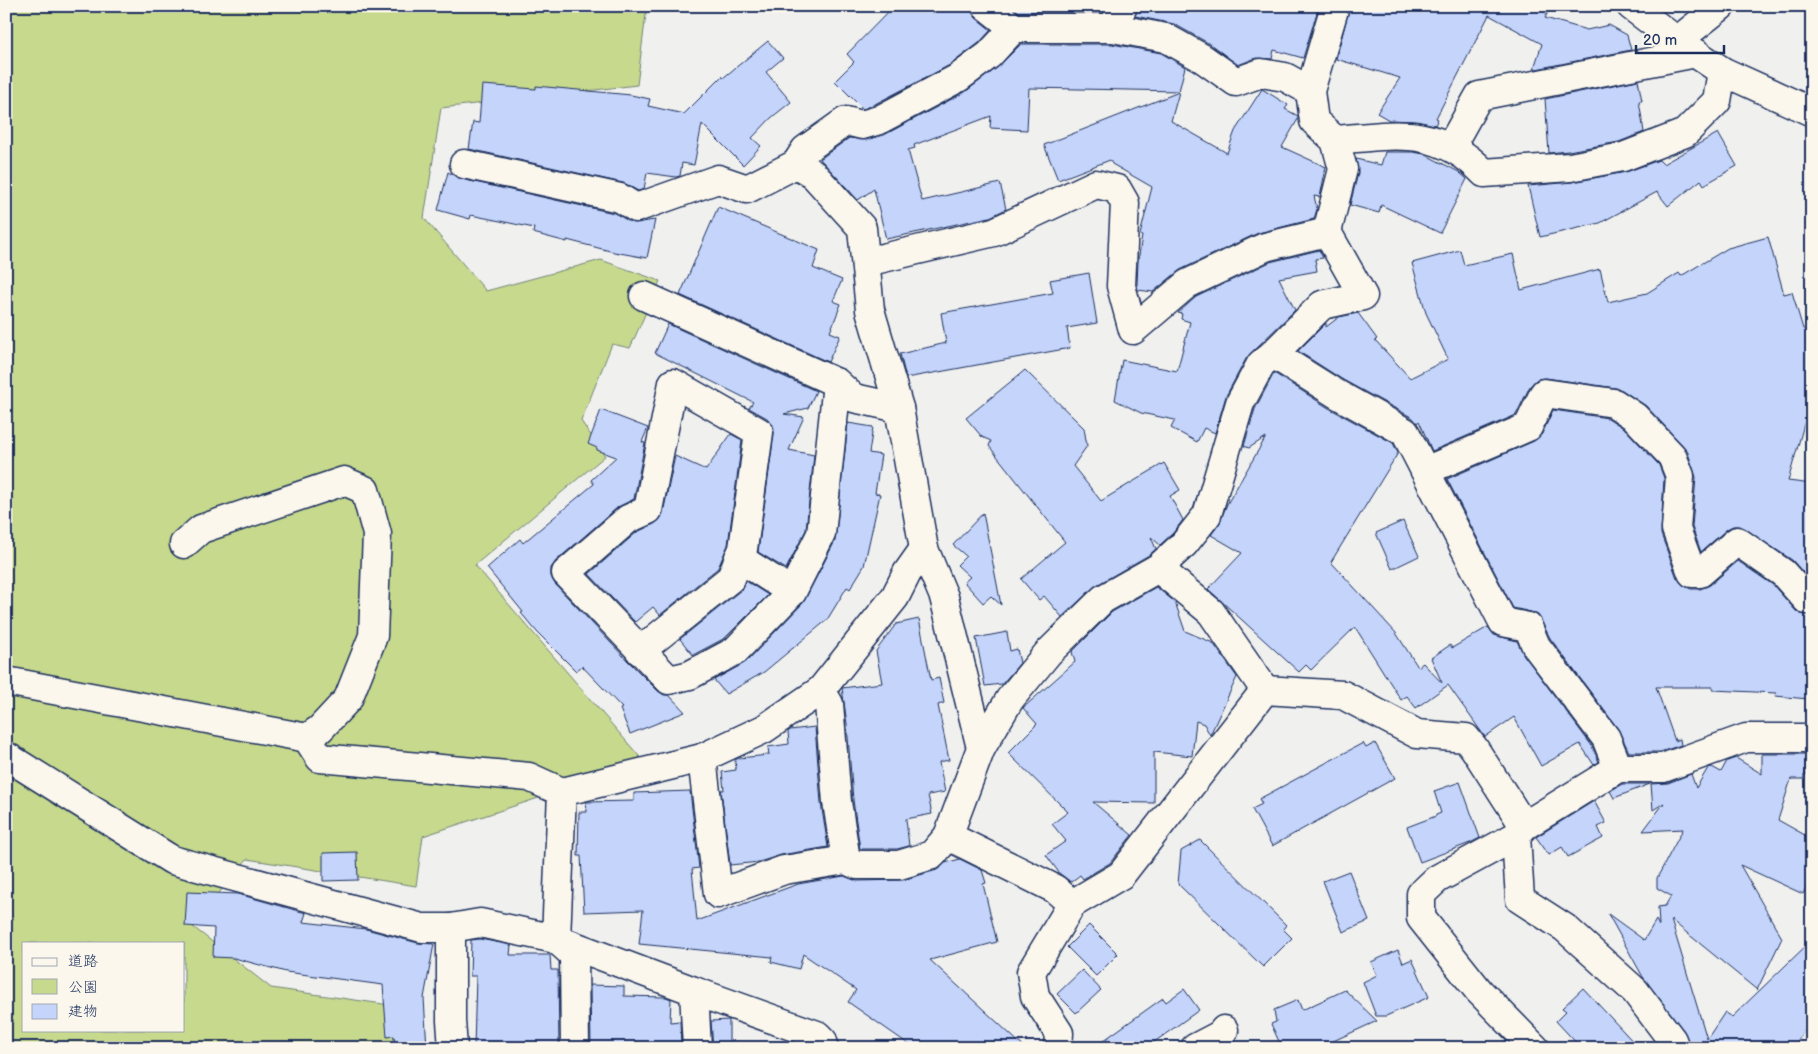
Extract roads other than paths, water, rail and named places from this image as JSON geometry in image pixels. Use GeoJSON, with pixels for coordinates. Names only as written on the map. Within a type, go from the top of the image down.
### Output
{"type":"FeatureCollection","features":[{"type":"Feature","properties":{"kind":"street"},"geometry":{"type":"LineString","coordinates":[[986,6],[1014,28]]}},
{"type":"Feature","properties":{"kind":"street"},"geometry":{"type":"LineString","coordinates":[[702,758],[718,894],[784,870],[846,860],[857,865],[899,865],[932,855],[948,836],[981,748],[1010,700],[1048,653],[1102,599],[1158,568],[1184,544],[1207,515],[1240,403],[1261,364],[1322,306],[1364,296],[1326,232],[1343,169],[1335,140],[1314,121],[1310,91],[1335,6]]}},
{"type":"Feature","properties":{"kind":"street"},"geometry":{"type":"LineString","coordinates":[[1630,6],[1722,70],[1812,112]]}},
{"type":"Feature","properties":{"kind":"street"},"geometry":{"type":"LineString","coordinates":[[1451,146],[1478,96],[1687,47],[1721,6]]}},
{"type":"Feature","properties":{"kind":"street"},"geometry":{"type":"LineString","coordinates":[[464,164],[620,198],[636,208],[718,179],[747,189],[796,164],[805,150],[846,121],[862,126],[879,120],[958,78],[989,55],[1014,28],[1118,17],[1166,38],[1202,58],[1236,82],[1261,73],[1285,77],[1310,91]]}},
{"type":"Feature","properties":{"kind":"street"},"geometry":{"type":"LineString","coordinates":[[1335,140],[1398,136],[1428,138],[1451,146],[1484,173],[1570,167],[1623,157],[1685,133],[1717,101],[1722,70]]}},
{"type":"Feature","properties":{"kind":"street"},"geometry":{"type":"LineString","coordinates":[[796,164],[813,174],[862,228],[870,310],[899,408],[924,549],[944,597],[981,748]]}},
{"type":"Feature","properties":{"kind":"street"},"geometry":{"type":"LineString","coordinates":[[866,262],[994,232],[1096,184],[1117,189],[1125,203],[1121,286],[1133,330],[1187,284],[1265,247],[1326,232]]}},
{"type":"Feature","properties":{"kind":"street"},"geometry":{"type":"LineString","coordinates":[[644,296],[838,383],[854,398],[899,408]]}},
{"type":"Feature","properties":{"kind":"street"},"geometry":{"type":"LineString","coordinates":[[1273,354],[1318,383],[1405,432],[1503,622],[1528,626],[1536,646],[1606,738],[1618,768]]}},
{"type":"Feature","properties":{"kind":"street"},"geometry":{"type":"LineString","coordinates":[[640,651],[731,578],[743,549],[759,432],[673,383],[648,510],[628,520],[566,573],[640,651],[669,680],[690,675],[735,651],[792,592],[821,534],[838,383]]}},
{"type":"Feature","properties":{"kind":"street"},"geometry":{"type":"LineString","coordinates":[[1425,471],[1528,427],[1544,393],[1614,403],[1635,417],[1672,456],[1680,476],[1676,529],[1692,573],[1700,573],[1737,541],[1784,572],[1807,600],[1812,600]]}},
{"type":"Feature","properties":{"kind":"street"},"geometry":{"type":"LineString","coordinates":[[6,681],[307,738],[320,729],[348,700],[373,636],[377,534],[365,490],[344,481],[200,529],[184,544]]}},
{"type":"Feature","properties":{"kind":"street"},"geometry":{"type":"LineString","coordinates":[[307,738],[320,758],[529,777],[562,792],[702,758],[764,729],[821,690],[895,597],[907,573],[924,549]]}},
{"type":"Feature","properties":{"kind":"street"},"geometry":{"type":"LineString","coordinates":[[739,558],[792,592]]}},
{"type":"Feature","properties":{"kind":"street"},"geometry":{"type":"LineString","coordinates":[[1158,568],[1212,612],[1265,690]]}},
{"type":"Feature","properties":{"kind":"street"},"geometry":{"type":"LineString","coordinates":[[821,690],[829,704],[838,802],[846,860]]}},
{"type":"Feature","properties":{"kind":"street"},"geometry":{"type":"LineString","coordinates":[[1265,690],[1343,695],[1417,734],[1466,738],[1474,748],[1520,831],[1520,899],[1565,928],[1635,991],[1672,1040],[1675,1048]]}},
{"type":"Feature","properties":{"kind":"street"},"geometry":{"type":"LineString","coordinates":[[1058,1048],[1059,1033],[1035,996],[1031,972],[1072,904],[1121,875],[1265,690]]}},
{"type":"Feature","properties":{"kind":"street"},"geometry":{"type":"LineString","coordinates":[[1536,1048],[1478,991],[1421,918],[1421,894],[1438,880],[1520,831],[1618,768],[1664,768],[1746,738],[1812,738]]}},
{"type":"Feature","properties":{"kind":"street"},"geometry":{"type":"LineString","coordinates":[[6,756],[172,860],[422,928],[451,928],[480,923],[556,939],[817,1035],[823,1042],[824,1048]]}},
{"type":"Feature","properties":{"kind":"street"},"geometry":{"type":"LineString","coordinates":[[556,939],[562,792]]}},
{"type":"Feature","properties":{"kind":"street"},"geometry":{"type":"LineString","coordinates":[[948,836],[1055,889],[1072,904]]}},
{"type":"Feature","properties":{"kind":"street"},"geometry":{"type":"LineString","coordinates":[[451,928],[451,1020],[453,1048]]}},
{"type":"Feature","properties":{"kind":"street"},"geometry":{"type":"LineString","coordinates":[[556,939],[574,955],[575,1048]]}},
{"type":"Feature","properties":{"kind":"street"},"geometry":{"type":"LineString","coordinates":[[694,991],[697,1048]]}},
{"type":"Feature","properties":{"kind":"street"},"geometry":{"type":"LineString","coordinates":[[1195,1048],[1220,1035],[1224,1030]]}}]}
